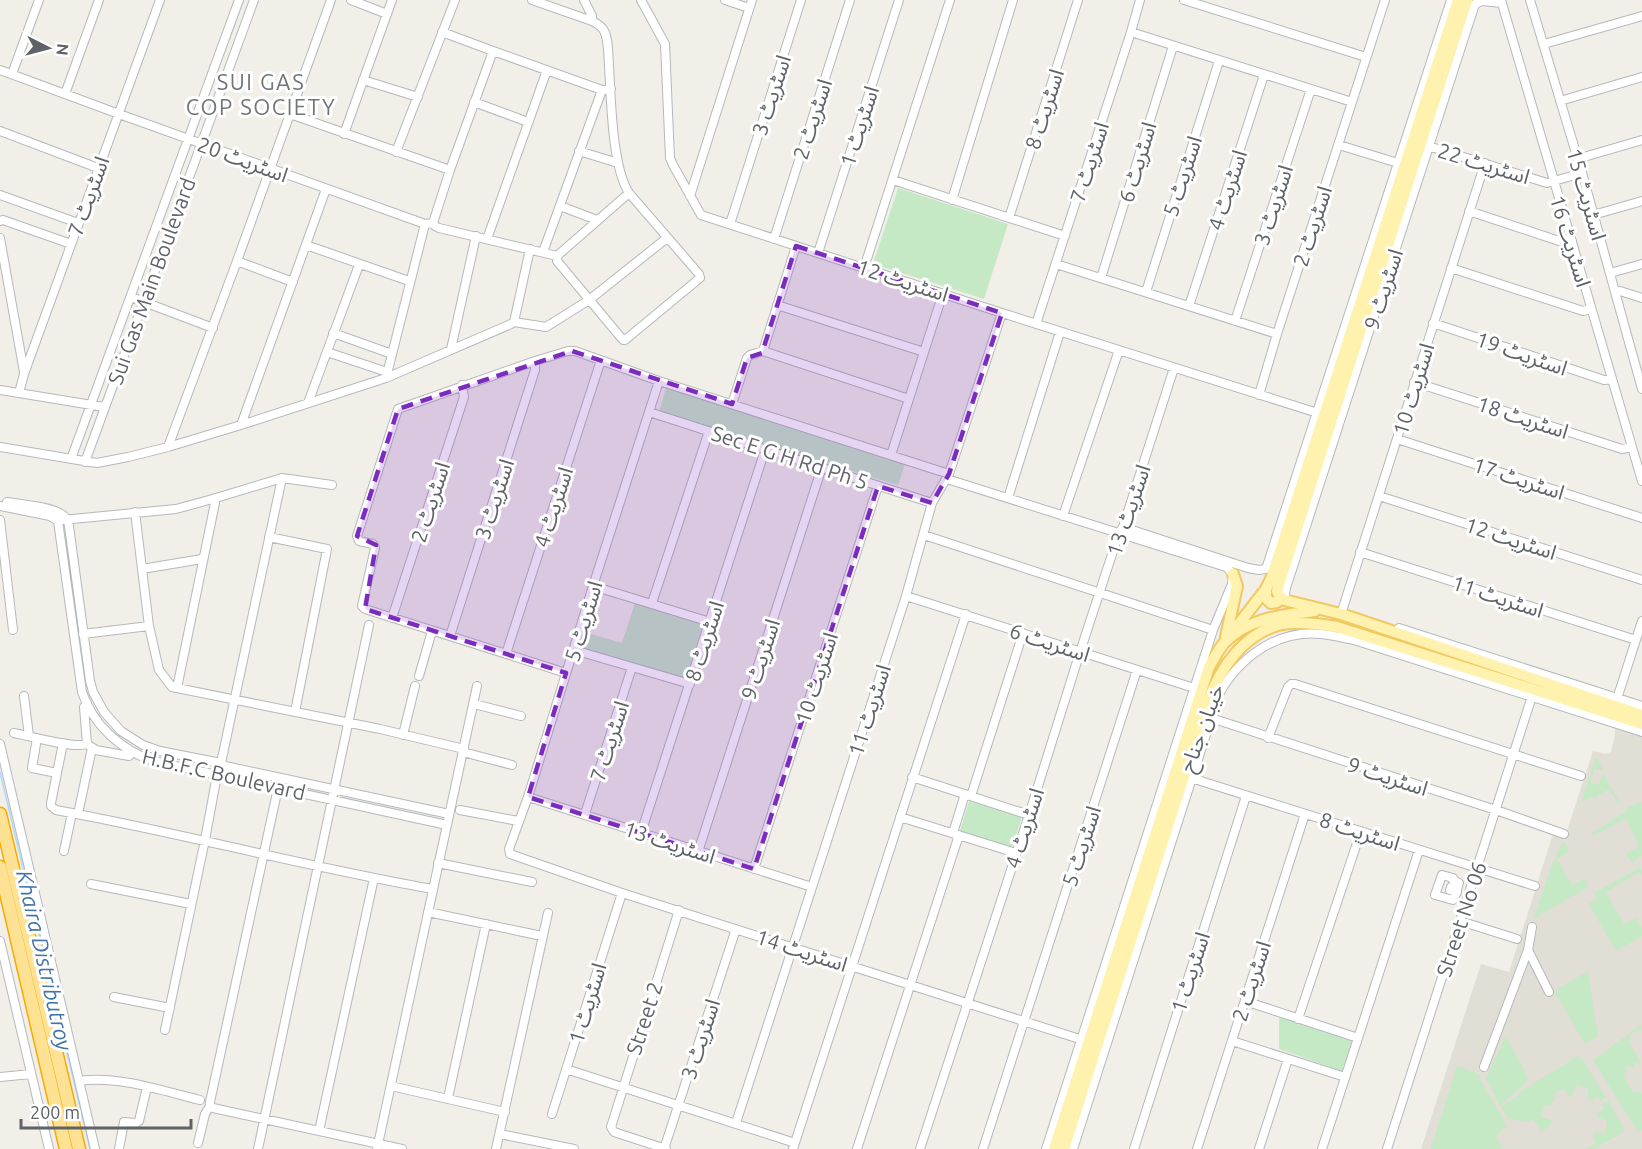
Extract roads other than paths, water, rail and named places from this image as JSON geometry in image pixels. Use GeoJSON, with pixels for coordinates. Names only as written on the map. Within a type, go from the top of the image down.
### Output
{"type":"FeatureCollection","features":[{"type":"Feature","properties":{"kind":"highway"},"geometry":{"type":"LineString","coordinates":[[0,814],[79,1149]]}},
{"type":"Feature","properties":{"kind":"highway"},"geometry":{"type":"LineString","coordinates":[[0,867],[66,1149]]}},
{"type":"Feature","properties":{"kind":"main road"},"geometry":{"type":"LineString","coordinates":[[1282,598],[1277,591],[1278,585],[1425,145],[1466,3]]}},
{"type":"Feature","properties":{"kind":"main road"},"geometry":{"type":"LineString","coordinates":[[1224,644],[1266,589],[1271,579],[1320,414],[1466,3]]}},
{"type":"Feature","properties":{"kind":"main road"},"geometry":{"type":"LineString","coordinates":[[1224,644],[1237,586],[1235,569]]}},
{"type":"Feature","properties":{"kind":"main road","name":"خیبان جناح"},"geometry":{"type":"LineString","coordinates":[[1266,589],[1266,598],[1271,603],[1282,598],[1341,614],[1616,702],[1642,715]]}},
{"type":"Feature","properties":{"kind":"main road","name":"خیبان جناح"},"geometry":{"type":"LineString","coordinates":[[1054,1149],[1085,1041],[1209,667],[1224,644],[1239,631],[1269,618],[1322,610]]}},
{"type":"Feature","properties":{"kind":"main road","name":"خیبان جناح"},"geometry":{"type":"LineString","coordinates":[[1064,1149],[1215,693],[1226,664],[1245,644],[1267,629],[1282,624],[1305,623],[1337,627],[1355,636],[1533,693],[1642,724]]}},
{"type":"Feature","properties":{"kind":"street"},"geometry":{"type":"LineString","coordinates":[[12,74],[39,0]]}},
{"type":"Feature","properties":{"kind":"street"},"geometry":{"type":"LineString","coordinates":[[64,94],[99,0]]}},
{"type":"Feature","properties":{"kind":"street","name":"اسٹریٹ 7"},"geometry":{"type":"LineString","coordinates":[[19,393],[78,223],[160,0]]}},
{"type":"Feature","properties":{"kind":"street","name":"Sui Gas Main Boulevard"},"geometry":{"type":"LineString","coordinates":[[71,459],[239,0]]}},
{"type":"Feature","properties":{"kind":"street","name":"Sui Gas Main Boulevard"},"geometry":{"type":"LineString","coordinates":[[85,462],[254,0]]}},
{"type":"Feature","properties":{"kind":"street"},"geometry":{"type":"LineString","coordinates":[[168,447],[331,0]]}},
{"type":"Feature","properties":{"kind":"street"},"geometry":{"type":"LineString","coordinates":[[351,0],[387,14]]}},
{"type":"Feature","properties":{"kind":"street"},"geometry":{"type":"LineString","coordinates":[[344,134],[392,0]]}},
{"type":"Feature","properties":{"kind":"street"},"geometry":{"type":"LineString","coordinates":[[396,152],[455,0]]}},
{"type":"Feature","properties":{"kind":"street"},"geometry":{"type":"LineString","coordinates":[[532,0],[592,21],[602,27],[606,89],[622,180],[629,193],[700,278],[623,340],[557,261],[557,256]]}},
{"type":"Feature","properties":{"kind":"street"},"geometry":{"type":"LineString","coordinates":[[584,0],[592,21]]}},
{"type":"Feature","properties":{"kind":"street","name":"اسٹریٹ 12"},"geometry":{"type":"LineString","coordinates":[[641,0],[665,44],[670,158],[700,215],[1002,314],[1320,414]]}},
{"type":"Feature","properties":{"kind":"street"},"geometry":{"type":"LineString","coordinates":[[690,195],[751,4],[725,0]]}},
{"type":"Feature","properties":{"kind":"street","name":"اسٹریٹ 3"},"geometry":{"type":"LineString","coordinates":[[730,224],[801,0]]}},
{"type":"Feature","properties":{"kind":"street","name":"اسٹریٹ 2"},"geometry":{"type":"LineString","coordinates":[[774,238],[850,0]]}},
{"type":"Feature","properties":{"kind":"street","name":"اسٹریٹ 1"},"geometry":{"type":"LineString","coordinates":[[818,253],[899,0]]}},
{"type":"Feature","properties":{"kind":"street"},"geometry":{"type":"LineString","coordinates":[[864,268],[950,0]]}},
{"type":"Feature","properties":{"kind":"street"},"geometry":{"type":"LineString","coordinates":[[952,200],[1013,0]]}},
{"type":"Feature","properties":{"kind":"street","name":"اسٹریٹ 8"},"geometry":{"type":"LineString","coordinates":[[1009,218],[1078,0]]}},
{"type":"Feature","properties":{"kind":"street","name":"اسٹریٹ 7"},"geometry":{"type":"LineString","coordinates":[[1036,324],[1140,0]]}},
{"type":"Feature","properties":{"kind":"street"},"geometry":{"type":"LineString","coordinates":[[1184,0],[1366,57]]}},
{"type":"Feature","properties":{"kind":"street"},"geometry":{"type":"LineString","coordinates":[[566,673],[365,609],[362,606],[375,548],[373,544],[359,541],[357,536],[396,412],[402,407],[462,385],[572,351],[659,381],[891,454],[1008,498],[1064,516],[1121,530],[1226,567],[1265,569],[1320,414],[1451,0]]}},
{"type":"Feature","properties":{"kind":"street","name":"اسٹریٹ 15"},"geometry":{"type":"LineString","coordinates":[[1530,0],[1582,173],[1642,388]]}},
{"type":"Feature","properties":{"kind":"street","name":"اسٹریٹ 2"},"geometry":{"type":"LineString","coordinates":[[1259,395],[1383,1]]}},
{"type":"Feature","properties":{"kind":"street"},"geometry":{"type":"LineString","coordinates":[[1466,3],[1501,1]]}},
{"type":"Feature","properties":{"kind":"street","name":"اسٹریٹ 16"},"geometry":{"type":"LineString","coordinates":[[1501,1],[1642,481]]}},
{"type":"Feature","properties":{"kind":"street"},"geometry":{"type":"LineString","coordinates":[[235,12],[248,15]]}},
{"type":"Feature","properties":{"kind":"street"},"geometry":{"type":"LineString","coordinates":[[1544,44],[1642,16]]}},
{"type":"Feature","properties":{"kind":"street"},"geometry":{"type":"LineString","coordinates":[[442,32],[606,89]]}},
{"type":"Feature","properties":{"kind":"street"},"geometry":{"type":"LineString","coordinates":[[1131,32],[1352,102]]}},
{"type":"Feature","properties":{"kind":"street","name":"اسٹریٹ 6"},"geometry":{"type":"LineString","coordinates":[[1101,278],[1173,46]]}},
{"type":"Feature","properties":{"kind":"street"},"geometry":{"type":"LineString","coordinates":[[492,51],[434,222],[437,227],[557,256]]}},
{"type":"Feature","properties":{"kind":"street","name":"اسٹریٹ 5"},"geometry":{"type":"LineString","coordinates":[[1146,292],[1219,61]]}},
{"type":"Feature","properties":{"kind":"street","name":"اسٹریٹ 20"},"geometry":{"type":"LineString","coordinates":[[0,70],[425,224]]}},
{"type":"Feature","properties":{"kind":"street"},"geometry":{"type":"LineString","coordinates":[[487,239],[547,70]]}},
{"type":"Feature","properties":{"kind":"street","name":"اسٹریٹ 4"},"geometry":{"type":"LineString","coordinates":[[1189,306],[1264,75]]}},
{"type":"Feature","properties":{"kind":"street"},"geometry":{"type":"LineString","coordinates":[[1560,101],[1642,77]]}},
{"type":"Feature","properties":{"kind":"street"},"geometry":{"type":"LineString","coordinates":[[363,80],[418,97]]}},
{"type":"Feature","properties":{"kind":"street"},"geometry":{"type":"LineString","coordinates":[[543,252],[579,151],[606,89]]}},
{"type":"Feature","properties":{"kind":"street","name":"اسٹریٹ 3"},"geometry":{"type":"LineString","coordinates":[[1235,321],[1311,89]]}},
{"type":"Feature","properties":{"kind":"street"},"geometry":{"type":"LineString","coordinates":[[474,102],[528,122]]}},
{"type":"Feature","properties":{"kind":"street"},"geometry":{"type":"LineString","coordinates":[[290,114],[450,170]]}},
{"type":"Feature","properties":{"kind":"street"},"geometry":{"type":"LineString","coordinates":[[0,131],[98,168]]}},
{"type":"Feature","properties":{"kind":"street"},"geometry":{"type":"LineString","coordinates":[[1577,159],[1642,140]]}},
{"type":"Feature","properties":{"kind":"street"},"geometry":{"type":"LineString","coordinates":[[1339,145],[1398,163]]}},
{"type":"Feature","properties":{"kind":"street","name":"اسٹریٹ 22"},"geometry":{"type":"LineString","coordinates":[[1425,145],[1546,182],[1582,173]]}},
{"type":"Feature","properties":{"kind":"street"},"geometry":{"type":"LineString","coordinates":[[579,151],[618,163]]}},
{"type":"Feature","properties":{"kind":"street","name":"اسٹریٹ 10"},"geometry":{"type":"LineString","coordinates":[[1341,614],[1485,163]]}},
{"type":"Feature","properties":{"kind":"street"},"geometry":{"type":"LineString","coordinates":[[893,180],[1065,236]]}},
{"type":"Feature","properties":{"kind":"street"},"geometry":{"type":"LineString","coordinates":[[241,425],[327,189]]}},
{"type":"Feature","properties":{"kind":"street"},"geometry":{"type":"LineString","coordinates":[[557,256],[629,193]]}},
{"type":"Feature","properties":{"kind":"street"},"geometry":{"type":"LineString","coordinates":[[0,195],[78,223]]}},
{"type":"Feature","properties":{"kind":"street"},"geometry":{"type":"LineString","coordinates":[[1593,215],[1642,201]]}},
{"type":"Feature","properties":{"kind":"street"},"geometry":{"type":"LineString","coordinates":[[560,206],[597,220]]}},
{"type":"Feature","properties":{"kind":"street"},"geometry":{"type":"LineString","coordinates":[[1469,211],[1562,242],[1572,241]]}},
{"type":"Feature","properties":{"kind":"street"},"geometry":{"type":"LineString","coordinates":[[0,220],[71,244]]}},
{"type":"Feature","properties":{"kind":"street"},"geometry":{"type":"LineString","coordinates":[[386,375],[425,224],[434,222]]}},
{"type":"Feature","properties":{"kind":"street"},"geometry":{"type":"LineString","coordinates":[[451,349],[476,236]]}},
{"type":"Feature","properties":{"kind":"street"},"geometry":{"type":"LineString","coordinates":[[0,237],[24,374]]}},
{"type":"Feature","properties":{"kind":"street"},"geometry":{"type":"LineString","coordinates":[[0,447],[97,463],[168,447],[241,425],[386,375],[514,322],[546,327],[589,300],[667,238]]}},
{"type":"Feature","properties":{"kind":"street"},"geometry":{"type":"LineString","coordinates":[[306,245],[409,281]]}},
{"type":"Feature","properties":{"kind":"street"},"geometry":{"type":"LineString","coordinates":[[763,351],[796,246]]}},
{"type":"Feature","properties":{"kind":"street"},"geometry":{"type":"LineString","coordinates":[[514,322],[530,249]]}},
{"type":"Feature","properties":{"kind":"street"},"geometry":{"type":"LineString","coordinates":[[237,261],[293,282]]}},
{"type":"Feature","properties":{"kind":"street"},"geometry":{"type":"LineString","coordinates":[[308,403],[359,264]]}},
{"type":"Feature","properties":{"kind":"street"},"geometry":{"type":"LineString","coordinates":[[1056,264],[1277,334]]}},
{"type":"Feature","properties":{"kind":"street"},"geometry":{"type":"LineString","coordinates":[[1610,273],[1642,264]]}},
{"type":"Feature","properties":{"kind":"street"},"geometry":{"type":"LineString","coordinates":[[1451,268],[1583,311],[1591,309]]}},
{"type":"Feature","properties":{"kind":"street"},"geometry":{"type":"LineString","coordinates":[[1616,292],[1620,291],[1642,298]]}},
{"type":"Feature","properties":{"kind":"street"},"geometry":{"type":"LineString","coordinates":[[891,454],[943,293]]}},
{"type":"Feature","properties":{"kind":"street"},"geometry":{"type":"LineString","coordinates":[[130,297],[213,328]]}},
{"type":"Feature","properties":{"kind":"street"},"geometry":{"type":"LineString","coordinates":[[777,305],[924,352]]}},
{"type":"Feature","properties":{"kind":"street","name":"اسٹریٹ 11"},"geometry":{"type":"LineString","coordinates":[[793,947],[906,596],[932,503],[948,476],[1002,314]]}},
{"type":"Feature","properties":{"kind":"street","name":"اسٹریٹ 19"},"geometry":{"type":"LineString","coordinates":[[1433,323],[1604,380],[1612,379]]}},
{"type":"Feature","properties":{"kind":"street"},"geometry":{"type":"LineString","coordinates":[[1008,498],[1060,332]]}},
{"type":"Feature","properties":{"kind":"street"},"geometry":{"type":"LineString","coordinates":[[333,333],[392,354]]}},
{"type":"Feature","properties":{"kind":"street"},"geometry":{"type":"LineString","coordinates":[[1064,516],[1119,350]]}},
{"type":"Feature","properties":{"kind":"street"},"geometry":{"type":"LineString","coordinates":[[732,404],[747,358],[763,351],[909,399]]}},
{"type":"Feature","properties":{"kind":"street"},"geometry":{"type":"LineString","coordinates":[[327,352],[386,375]]}},
{"type":"Feature","properties":{"kind":"street","name":"اسٹریٹ 4"},"geometry":{"type":"LineString","coordinates":[[506,654],[601,360]]}},
{"type":"Feature","properties":{"kind":"street","name":"اسٹریٹ 3"},"geometry":{"type":"LineString","coordinates":[[450,636],[535,370],[535,361]]}},
{"type":"Feature","properties":{"kind":"street","name":"اسٹریٹ 13"},"geometry":{"type":"LineString","coordinates":[[1080,652],[1174,368]]}},
{"type":"Feature","properties":{"kind":"street","name":"اسٹریٹ 5"},"geometry":{"type":"LineString","coordinates":[[515,857],[509,852],[518,821],[528,797],[659,381]]}},
{"type":"Feature","properties":{"kind":"street","name":"اسٹریٹ 18"},"geometry":{"type":"LineString","coordinates":[[1414,382],[1622,449],[1632,447]]}},
{"type":"Feature","properties":{"kind":"street","name":"اسٹریٹ 2"},"geometry":{"type":"LineString","coordinates":[[392,618],[464,397],[462,385]]}},
{"type":"Feature","properties":{"kind":"street"},"geometry":{"type":"LineString","coordinates":[[0,390],[104,407]]}},
{"type":"Feature","properties":{"kind":"street","name":"Sec E G H Rd Ph 5"},"geometry":{"type":"LineString","coordinates":[[649,412],[932,503]]}},
{"type":"Feature","properties":{"kind":"street"},"geometry":{"type":"LineString","coordinates":[[652,603],[709,431]]}},
{"type":"Feature","properties":{"kind":"street","name":"اسٹریٹ 17"},"geometry":{"type":"LineString","coordinates":[[1397,439],[1642,518]]}},
{"type":"Feature","properties":{"kind":"street","name":"اسٹریٹ 8"},"geometry":{"type":"LineString","coordinates":[[641,833],[765,450]]}},
{"type":"Feature","properties":{"kind":"street","name":"اسٹریٹ 9"},"geometry":{"type":"LineString","coordinates":[[698,852],[822,467]]}},
{"type":"Feature","properties":{"kind":"street"},"geometry":{"type":"LineString","coordinates":[[165,1030],[217,775],[282,478]]}},
{"type":"Feature","properties":{"kind":"street"},"geometry":{"type":"LineString","coordinates":[[0,506],[50,516],[58,521],[176,508],[282,478],[332,486]]}},
{"type":"Feature","properties":{"kind":"street","name":"اسٹریٹ 10"},"geometry":{"type":"LineString","coordinates":[[754,869],[878,486]]}},
{"type":"Feature","properties":{"kind":"street","name":"اسٹریٹ 12"},"geometry":{"type":"LineString","coordinates":[[1379,496],[1642,580]]}},
{"type":"Feature","properties":{"kind":"street"},"geometry":{"type":"LineString","coordinates":[[177,688],[216,498]]}},
{"type":"Feature","properties":{"kind":"street"},"geometry":{"type":"LineString","coordinates":[[0,501],[56,511],[67,519]]}},
{"type":"Feature","properties":{"kind":"street"},"geometry":{"type":"LineString","coordinates":[[135,512],[149,626],[159,670],[172,687],[403,735],[512,765]]}},
{"type":"Feature","properties":{"kind":"street","name":"H.B.F.C Boulevard"},"geometry":{"type":"LineString","coordinates":[[67,519],[91,687],[104,712],[121,732],[151,749],[449,814]]}},
{"type":"Feature","properties":{"kind":"street"},"geometry":{"type":"LineString","coordinates":[[0,520],[13,630]]}},
{"type":"Feature","properties":{"kind":"street","name":"H.B.F.C Boulevard"},"geometry":{"type":"LineString","coordinates":[[58,521],[81,688],[95,716],[110,735],[134,753],[153,761],[447,825]]}},
{"type":"Feature","properties":{"kind":"street"},"geometry":{"type":"LineString","coordinates":[[924,536],[1213,630]]}},
{"type":"Feature","properties":{"kind":"street"},"geometry":{"type":"LineString","coordinates":[[269,537],[327,549],[295,712]]}},
{"type":"Feature","properties":{"kind":"street","name":"اسٹریٹ 11"},"geometry":{"type":"LineString","coordinates":[[1360,552],[1636,640]]}},
{"type":"Feature","properties":{"kind":"street"},"geometry":{"type":"LineString","coordinates":[[142,569],[202,559]]}},
{"type":"Feature","properties":{"kind":"street"},"geometry":{"type":"LineString","coordinates":[[1046,1149],[1085,1041],[1194,688],[1213,630],[1232,584],[1235,569]]}},
{"type":"Feature","properties":{"kind":"street"},"geometry":{"type":"LineString","coordinates":[[593,586],[710,622]]}},
{"type":"Feature","properties":{"kind":"street","name":"اسٹریٹ 6"},"geometry":{"type":"LineString","coordinates":[[906,596],[1194,688]]}},
{"type":"Feature","properties":{"kind":"street"},"geometry":{"type":"LineString","coordinates":[[566,1069],[736,1123],[794,1146],[966,614]]}},
{"type":"Feature","properties":{"kind":"street"},"geometry":{"type":"LineString","coordinates":[[1642,621],[1616,702],[1642,706]]}},
{"type":"Feature","properties":{"kind":"street"},"geometry":{"type":"LineString","coordinates":[[258,1149],[369,625]]}},
{"type":"Feature","properties":{"kind":"street"},"geometry":{"type":"LineString","coordinates":[[83,634],[149,626]]}},
{"type":"Feature","properties":{"kind":"street"},"geometry":{"type":"LineString","coordinates":[[419,676],[432,631]]}},
{"type":"Feature","properties":{"kind":"street"},"geometry":{"type":"LineString","coordinates":[[857,1149],[968,795],[1023,633]]}},
{"type":"Feature","properties":{"kind":"street"},"geometry":{"type":"LineString","coordinates":[[574,650],[690,684]]}},
{"type":"Feature","properties":{"kind":"street","name":"اسٹریٹ 4"},"geometry":{"type":"LineString","coordinates":[[967,1003],[1080,652]]}},
{"type":"Feature","properties":{"kind":"street"},"geometry":{"type":"LineString","coordinates":[[77,661],[86,660]]}},
{"type":"Feature","properties":{"kind":"street","name":"اسٹریٹ 7"},"geometry":{"type":"LineString","coordinates":[[585,814],[632,667]]}},
{"type":"Feature","properties":{"kind":"street","name":"اسٹریٹ 5"},"geometry":{"type":"LineString","coordinates":[[1024,1021],[1137,670]]}},
{"type":"Feature","properties":{"kind":"street"},"geometry":{"type":"LineString","coordinates":[[1268,738],[1288,687],[1295,684],[1581,776]]}},
{"type":"Feature","properties":{"kind":"street"},"geometry":{"type":"LineString","coordinates":[[403,735],[415,686]]}},
{"type":"Feature","properties":{"kind":"street"},"geometry":{"type":"LineString","coordinates":[[377,1146],[477,686]]}},
{"type":"Feature","properties":{"kind":"street"},"geometry":{"type":"LineString","coordinates":[[1073,1149],[1188,777],[1211,718],[1215,693]]}},
{"type":"Feature","properties":{"kind":"street"},"geometry":{"type":"LineString","coordinates":[[1533,693],[1642,732]]}},
{"type":"Feature","properties":{"kind":"street","name":"Street No 06"},"geometry":{"type":"LineString","coordinates":[[1387,1149],[1533,693]]}},
{"type":"Feature","properties":{"kind":"street"},"geometry":{"type":"LineString","coordinates":[[24,696],[33,737],[32,768],[57,773]]}},
{"type":"Feature","properties":{"kind":"street"},"geometry":{"type":"LineString","coordinates":[[64,851],[90,746],[84,707],[87,703]]}},
{"type":"Feature","properties":{"kind":"street"},"geometry":{"type":"LineString","coordinates":[[474,704],[521,716]]}},
{"type":"Feature","properties":{"kind":"street","name":"اسٹریٹ 9"},"geometry":{"type":"LineString","coordinates":[[1211,718],[1564,834]]}},
{"type":"Feature","properties":{"kind":"street"},"geometry":{"type":"LineString","coordinates":[[14,733],[90,746],[129,756],[134,753]]}},
{"type":"Feature","properties":{"kind":"street"},"geometry":{"type":"LineString","coordinates":[[63,743],[51,806],[56,810],[205,840],[374,878],[433,888]]}},
{"type":"Feature","properties":{"kind":"street"},"geometry":{"type":"LineString","coordinates":[[0,744],[95,1149]]}},
{"type":"Feature","properties":{"kind":"street"},"geometry":{"type":"LineString","coordinates":[[912,777],[1029,815]]}},
{"type":"Feature","properties":{"kind":"street","name":"اسٹریٹ 8"},"geometry":{"type":"LineString","coordinates":[[1188,777],[1535,886]]}},
{"type":"Feature","properties":{"kind":"street"},"geometry":{"type":"LineString","coordinates":[[198,1143],[205,1112],[210,1106],[278,788]]}},
{"type":"Feature","properties":{"kind":"street","name":"اسٹریٹ 1"},"geometry":{"type":"LineString","coordinates":[[1134,1149],[1246,796]]}},
{"type":"Feature","properties":{"kind":"street","name":"اسٹریٹ 13"},"geometry":{"type":"LineString","coordinates":[[528,797],[812,887]]}},
{"type":"Feature","properties":{"kind":"street"},"geometry":{"type":"LineString","coordinates":[[460,810],[518,821]]}},
{"type":"Feature","properties":{"kind":"street","name":"اسٹریٹ 2"},"geometry":{"type":"LineString","coordinates":[[1197,1149],[1305,813]]}},
{"type":"Feature","properties":{"kind":"street"},"geometry":{"type":"LineString","coordinates":[[900,817],[1016,853]]}},
{"type":"Feature","properties":{"kind":"street"},"geometry":{"type":"LineString","coordinates":[[1298,1019],[1361,831]]}},
{"type":"Feature","properties":{"kind":"street"},"geometry":{"type":"LineString","coordinates":[[1322,1149],[1419,850]]}},
{"type":"Feature","properties":{"kind":"street","name":"اسٹریٹ 14"},"geometry":{"type":"LineString","coordinates":[[515,857],[1085,1041]]}},
{"type":"Feature","properties":{"kind":"street"},"geometry":{"type":"LineString","coordinates":[[438,863],[532,882]]}},
{"type":"Feature","properties":{"kind":"street"},"geometry":{"type":"LineString","coordinates":[[319,1131],[374,878]]}},
{"type":"Feature","properties":{"kind":"street"},"geometry":{"type":"LineString","coordinates":[[91,884],[191,904]]}},
{"type":"Feature","properties":{"kind":"street","name":"اسٹریٹ 1"},"geometry":{"type":"LineString","coordinates":[[552,1114],[622,893]]}},
{"type":"Feature","properties":{"kind":"street","name":"Street 2"},"geometry":{"type":"LineString","coordinates":[[665,1149],[614,1132],[611,1127],[679,910]]}},
{"type":"Feature","properties":{"kind":"street"},"geometry":{"type":"LineString","coordinates":[[428,912],[542,936]]}},
{"type":"Feature","properties":{"kind":"street"},"geometry":{"type":"LineString","coordinates":[[496,1149],[548,912]]}},
{"type":"Feature","properties":{"kind":"street"},"geometry":{"type":"LineString","coordinates":[[1460,921],[1517,939]]}},
{"type":"Feature","properties":{"kind":"street"},"geometry":{"type":"LineString","coordinates":[[448,1098],[486,924]]}},
{"type":"Feature","properties":{"kind":"street"},"geometry":{"type":"LineString","coordinates":[[1484,1067],[1528,950],[1532,927]]}},
{"type":"Feature","properties":{"kind":"street","name":"اسٹریٹ 3"},"geometry":{"type":"LineString","coordinates":[[665,1149],[736,929]]}},
{"type":"Feature","properties":{"kind":"street"},"geometry":{"type":"LineString","coordinates":[[0,941],[49,1149]]}},
{"type":"Feature","properties":{"kind":"street"},"geometry":{"type":"LineString","coordinates":[[736,1123],[793,947]]}},
{"type":"Feature","properties":{"kind":"street"},"geometry":{"type":"LineString","coordinates":[[1528,950],[1549,992]]}},
{"type":"Feature","properties":{"kind":"street"},"geometry":{"type":"LineString","coordinates":[[114,997],[170,1008]]}},
{"type":"Feature","properties":{"kind":"street"},"geometry":{"type":"LineString","coordinates":[[1245,1001],[1358,1038]]}},
{"type":"Feature","properties":{"kind":"street"},"geometry":{"type":"LineString","coordinates":[[920,1149],[967,1003]]}},
{"type":"Feature","properties":{"kind":"street"},"geometry":{"type":"LineString","coordinates":[[983,1149],[1024,1021]]}},
{"type":"Feature","properties":{"kind":"street"},"geometry":{"type":"LineString","coordinates":[[1232,1041],[1346,1077]]}},
{"type":"Feature","properties":{"kind":"street"},"geometry":{"type":"LineString","coordinates":[[1259,1149],[1288,1059]]}},
{"type":"Feature","properties":{"kind":"street"},"geometry":{"type":"LineString","coordinates":[[0,1077],[31,1074]]}},
{"type":"Feature","properties":{"kind":"street"},"geometry":{"type":"LineString","coordinates":[[79,1081],[120,1082],[200,1100]]}},
{"type":"Feature","properties":{"kind":"street"},"geometry":{"type":"LineString","coordinates":[[391,1086],[505,1112]]}},
{"type":"Feature","properties":{"kind":"street"},"geometry":{"type":"LineString","coordinates":[[118,1149],[124,1122],[139,1121],[147,1087]]}},
{"type":"Feature","properties":{"kind":"street"},"geometry":{"type":"LineString","coordinates":[[210,1106],[377,1146],[402,1149]]}},
{"type":"Feature","properties":{"kind":"street"},"geometry":{"type":"LineString","coordinates":[[500,1134],[574,1149]]}},
{"type":"Feature","properties":{"kind":"waterway","name":"Khaira Distributroy"},"geometry":{"type":"LineString","coordinates":[[0,772],[90,1149]]}},
{"type":"Feature","properties":{"kind":"district","name":"SUI GAS COP SOCIETY"},"geometry":{"type":"Point","coordinates":[261,94]}}]}
